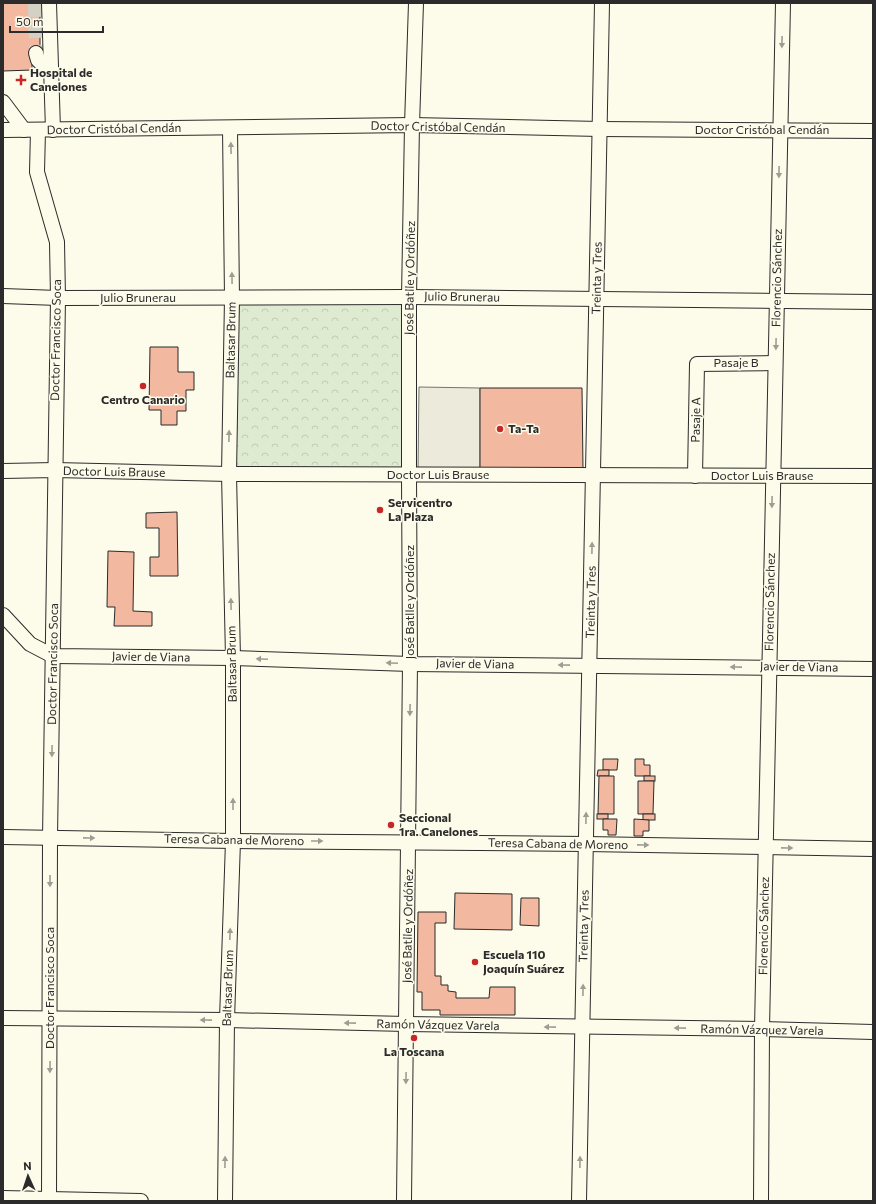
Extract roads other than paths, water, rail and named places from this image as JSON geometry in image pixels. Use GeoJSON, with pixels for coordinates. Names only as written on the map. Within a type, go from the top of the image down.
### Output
{"type":"FeatureCollection","features":[{"type":"Feature","properties":{"kind":"street"},"geometry":{"type":"LineString","coordinates":[[49,3],[53,130]]}},
{"type":"Feature","properties":{"kind":"street","name":"José Batlle y Ordóñez"},"geometry":{"type":"LineString","coordinates":[[404,1201],[410,664],[409,297],[416,3]]}},
{"type":"Feature","properties":{"kind":"street","name":"Treinta y Tres"},"geometry":{"type":"LineString","coordinates":[[579,1201],[602,3]]}},
{"type":"Feature","properties":{"kind":"street","name":"Florencio Sánchez"},"geometry":{"type":"LineString","coordinates":[[761,1201],[762,1029],[783,3]]}},
{"type":"Feature","properties":{"kind":"street"},"geometry":{"type":"LineString","coordinates":[[36,53],[38,60],[51,73]]}},
{"type":"Feature","properties":{"kind":"street"},"geometry":{"type":"LineString","coordinates":[[3,102],[31,130]]}},
{"type":"Feature","properties":{"kind":"street","name":"Doctor Cristóbal Cendán"},"geometry":{"type":"LineString","coordinates":[[3,130],[412,125],[600,129],[873,131]]}},
{"type":"Feature","properties":{"kind":"street","name":"Baltasar Brum"},"geometry":{"type":"LineString","coordinates":[[225,1201],[227,1020],[233,841],[233,658],[229,474],[232,298],[230,128]]}},
{"type":"Feature","properties":{"kind":"street","name":"Doctor Francisco Soca"},"geometry":{"type":"LineString","coordinates":[[31,130],[37,172],[57,242],[58,298],[50,838],[49,1200]]}},
{"type":"Feature","properties":{"kind":"street","name":"Julio Brunerau"},"geometry":{"type":"LineString","coordinates":[[3,296],[58,298],[409,297],[873,302]]}},
{"type":"Feature","properties":{"kind":"street","name":"Pasaje B"},"geometry":{"type":"LineString","coordinates":[[697,364],[775,363]]}},
{"type":"Feature","properties":{"kind":"street","name":"Pasaje A"},"geometry":{"type":"LineString","coordinates":[[695,476],[697,364]]}},
{"type":"Feature","properties":{"kind":"street","name":"Doctor Luis Brause"},"geometry":{"type":"LineString","coordinates":[[3,471],[55,470],[229,474],[873,476]]}},
{"type":"Feature","properties":{"kind":"street"},"geometry":{"type":"LineString","coordinates":[[3,615],[30,644],[53,656]]}},
{"type":"Feature","properties":{"kind":"street","name":"Javier de Viana"},"geometry":{"type":"LineString","coordinates":[[53,656],[233,658],[410,664],[873,669]]}},
{"type":"Feature","properties":{"kind":"street","name":"Teresa Cabana de Moreno"},"geometry":{"type":"LineString","coordinates":[[3,837],[873,849]]}},
{"type":"Feature","properties":{"kind":"street","name":"Ramón Vázquez Varela"},"geometry":{"type":"LineString","coordinates":[[3,1018],[227,1020],[873,1032]]}},
{"type":"Feature","properties":{"kind":"street"},"geometry":{"type":"LineString","coordinates":[[3,1198],[141,1201]]}},
{"type":"Feature","properties":{"kind":"tunnel"},"geometry":{"type":"LineString","coordinates":[[35,3],[36,53]]}},
{"type":"Feature","properties":{"kind":"place","name":"Hospital de Canelones"},"geometry":{"type":"Point","coordinates":[21,80]}},
{"type":"Feature","properties":{"kind":"place","name":"Centro Canario"},"geometry":{"type":"Point","coordinates":[143,386]}},
{"type":"Feature","properties":{"kind":"place","name":"Ta-Ta"},"geometry":{"type":"Point","coordinates":[500,429]}},
{"type":"Feature","properties":{"kind":"place","name":"Servicentro La Plaza"},"geometry":{"type":"Point","coordinates":[380,510]}},
{"type":"Feature","properties":{"kind":"place","name":"Seccional 1ra. Canelones"},"geometry":{"type":"Point","coordinates":[391,825]}},
{"type":"Feature","properties":{"kind":"place","name":"Escuela 110 Joaquín Suárez"},"geometry":{"type":"Point","coordinates":[475,962]}},
{"type":"Feature","properties":{"kind":"place","name":"La Toscana"},"geometry":{"type":"Point","coordinates":[414,1038]}}]}
